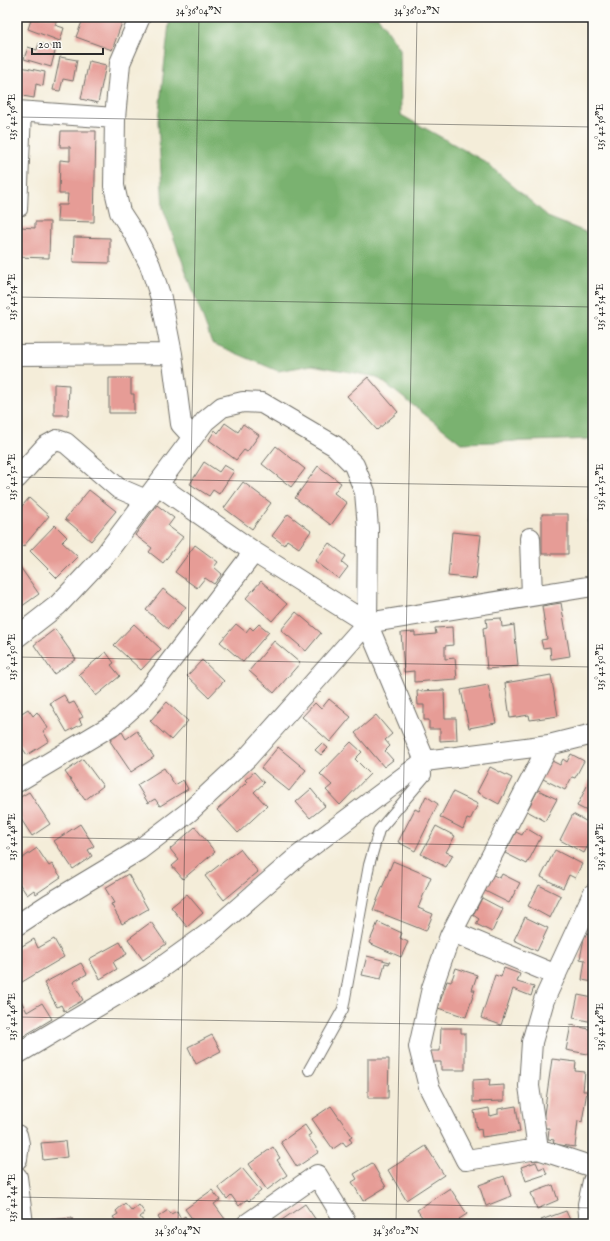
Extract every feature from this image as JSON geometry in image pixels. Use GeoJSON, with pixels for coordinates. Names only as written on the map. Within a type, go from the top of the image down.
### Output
{"type":"FeatureCollection","features":[{"type":"Feature","properties":{"kind":"street"},"geometry":{"type":"LineString","coordinates":[[140,17],[120,63],[115,118],[114,186],[120,212],[135,235],[150,265],[161,298],[172,354],[181,424],[193,437]]}},
{"type":"Feature","properties":{"kind":"street"},"geometry":{"type":"LineString","coordinates":[[21,111],[115,118]]}},
{"type":"Feature","properties":{"kind":"street"},"geometry":{"type":"LineString","coordinates":[[17,355],[172,354]]}},
{"type":"Feature","properties":{"kind":"street"},"geometry":{"type":"LineString","coordinates":[[17,637],[58,606],[105,555],[205,421],[222,407],[242,402],[262,403],[335,446],[354,465],[365,492],[368,528],[366,623],[425,761]]}},
{"type":"Feature","properties":{"kind":"street"},"geometry":{"type":"LineString","coordinates":[[17,478],[46,446],[57,440],[66,442],[118,488],[152,492],[254,552],[366,623]]}},
{"type":"Feature","properties":{"kind":"street"},"geometry":{"type":"LineString","coordinates":[[530,538],[532,596]]}},
{"type":"Feature","properties":{"kind":"street"},"geometry":{"type":"LineString","coordinates":[[17,782],[114,724],[140,701],[254,552]]}},
{"type":"Feature","properties":{"kind":"street"},"geometry":{"type":"LineString","coordinates":[[17,925],[139,850],[190,811],[247,758],[366,623],[593,586]]}},
{"type":"Feature","properties":{"kind":"street"},"geometry":{"type":"LineString","coordinates":[[17,1054],[152,974],[212,931],[297,857],[425,761],[550,745],[593,734]]}},
{"type":"Feature","properties":{"kind":"street"},"geometry":{"type":"LineString","coordinates":[[550,745],[453,932],[432,988],[419,1047],[429,1087],[466,1160],[538,1149],[593,1167]]}},
{"type":"Feature","properties":{"kind":"street"},"geometry":{"type":"LineString","coordinates":[[538,1149],[529,1086],[532,1042],[544,1000],[591,904]]}},
{"type":"Feature","properties":{"kind":"street"},"geometry":{"type":"LineString","coordinates":[[453,932],[556,975]]}},
{"type":"Feature","properties":{"kind":"street"},"geometry":{"type":"LineString","coordinates":[[17,1135],[19,1144],[17,1159]]}},
{"type":"Feature","properties":{"kind":"street"},"geometry":{"type":"LineString","coordinates":[[246,1224],[317,1175],[345,1221],[341,1224]]}},
{"type":"Feature","properties":{"kind":"street"},"geometry":{"type":"LineString","coordinates":[[17,1178],[23,1224]]}},
{"type":"Feature","properties":{"kind":"street"},"geometry":{"type":"LineString","coordinates":[[590,1224],[588,1204],[593,1181]]}},
{"type":"Feature","properties":{"kind":"lane"},"geometry":{"type":"LineString","coordinates":[[21,111],[22,210]]}},
{"type":"Feature","properties":{"kind":"lane"},"geometry":{"type":"LineString","coordinates":[[308,1070],[342,1009],[368,866],[379,830],[426,775],[425,761]]}},
{"type":"Feature","properties":{"kind":"green space"},"geometry":{"type":"Polygon","coordinates":[[[171,17],[378,17],[400,49],[401,115],[484,161],[550,218],[593,235],[593,439],[461,443],[377,377],[312,365],[278,371],[212,343],[163,208],[158,121],[171,17]]]}},
{"type":"Feature","properties":{"kind":"building"},"geometry":{"type":"Polygon","coordinates":[[[32,17],[58,17],[55,25],[64,28],[60,41],[28,29],[32,17]]]}},
{"type":"Feature","properties":{"kind":"building"},"geometry":{"type":"Polygon","coordinates":[[[84,17],[124,17],[112,50],[76,37],[84,17]]]}},
{"type":"Feature","properties":{"kind":"building"},"geometry":{"type":"Polygon","coordinates":[[[39,43],[56,48],[51,67],[24,59],[28,47],[37,50],[39,43]]]}},
{"type":"Feature","properties":{"kind":"building"},"geometry":{"type":"Polygon","coordinates":[[[60,57],[77,60],[73,81],[63,79],[60,91],[53,90],[60,57]]]}},
{"type":"Feature","properties":{"kind":"building"},"geometry":{"type":"Polygon","coordinates":[[[89,61],[106,65],[98,103],[81,99],[89,61]]]}},
{"type":"Feature","properties":{"kind":"building"},"geometry":{"type":"Polygon","coordinates":[[[21,67],[45,72],[43,86],[36,84],[34,98],[17,95],[21,67]]]}},
{"type":"Feature","properties":{"kind":"building"},"geometry":{"type":"Polygon","coordinates":[[[61,131],[96,131],[94,222],[57,221],[58,205],[67,205],[68,194],[59,194],[60,160],[70,161],[70,147],[60,147],[61,131]]]}},
{"type":"Feature","properties":{"kind":"building"},"geometry":{"type":"Polygon","coordinates":[[[17,219],[21,220],[21,227],[35,228],[35,222],[50,222],[49,258],[17,257],[17,219]]]}},
{"type":"Feature","properties":{"kind":"building"},"geometry":{"type":"Polygon","coordinates":[[[74,237],[110,238],[110,263],[73,262],[74,237]]]}},
{"type":"Feature","properties":{"kind":"building"},"geometry":{"type":"Polygon","coordinates":[[[368,377],[398,412],[377,430],[347,396],[368,377]]]}},
{"type":"Feature","properties":{"kind":"building"},"geometry":{"type":"Polygon","coordinates":[[[109,378],[131,378],[131,394],[134,394],[134,413],[109,413],[109,378]]]}},
{"type":"Feature","properties":{"kind":"building"},"geometry":{"type":"Polygon","coordinates":[[[54,384],[69,385],[68,415],[54,415],[54,384]]]}},
{"type":"Feature","properties":{"kind":"building"},"geometry":{"type":"Polygon","coordinates":[[[225,423],[238,432],[243,424],[259,435],[247,452],[244,450],[236,460],[209,440],[215,430],[218,433],[225,423]]]}},
{"type":"Feature","properties":{"kind":"building"},"geometry":{"type":"Polygon","coordinates":[[[276,446],[305,469],[291,487],[262,464],[276,446]]]}},
{"type":"Feature","properties":{"kind":"building"},"geometry":{"type":"Polygon","coordinates":[[[204,462],[219,472],[224,465],[234,471],[219,494],[213,490],[209,496],[190,484],[204,462]]]}},
{"type":"Feature","properties":{"kind":"building"},"geometry":{"type":"Polygon","coordinates":[[[318,466],[341,483],[334,493],[347,503],[331,525],[295,498],[318,466]]]}},
{"type":"Feature","properties":{"kind":"building"},"geometry":{"type":"Polygon","coordinates":[[[243,482],[271,503],[252,529],[224,508],[243,482]]]}},
{"type":"Feature","properties":{"kind":"building"},"geometry":{"type":"Polygon","coordinates":[[[89,490],[116,511],[91,541],[65,519],[89,490]]]}},
{"type":"Feature","properties":{"kind":"building"},"geometry":{"type":"Polygon","coordinates":[[[29,498],[49,516],[23,547],[17,542],[17,512],[29,498]]]}},
{"type":"Feature","properties":{"kind":"building"},"geometry":{"type":"Polygon","coordinates":[[[157,505],[174,518],[168,526],[183,537],[163,563],[149,552],[152,548],[135,535],[157,505]]]}},
{"type":"Feature","properties":{"kind":"building"},"geometry":{"type":"Polygon","coordinates":[[[288,514],[311,531],[299,548],[287,540],[284,545],[272,536],[288,514]]]}},
{"type":"Feature","properties":{"kind":"building"},"geometry":{"type":"Polygon","coordinates":[[[542,514],[568,514],[568,554],[542,554],[542,514]]]}},
{"type":"Feature","properties":{"kind":"building"},"geometry":{"type":"Polygon","coordinates":[[[590,514],[593,514],[593,546],[592,546],[590,514]]]}},
{"type":"Feature","properties":{"kind":"building"},"geometry":{"type":"Polygon","coordinates":[[[55,525],[67,537],[62,542],[78,557],[57,578],[30,551],[55,525]]]}},
{"type":"Feature","properties":{"kind":"building"},"geometry":{"type":"Polygon","coordinates":[[[452,532],[481,535],[476,579],[448,576],[452,532]]]}},
{"type":"Feature","properties":{"kind":"building"},"geometry":{"type":"Polygon","coordinates":[[[329,543],[346,556],[342,562],[348,567],[339,579],[315,561],[329,543]]]}},
{"type":"Feature","properties":{"kind":"building"},"geometry":{"type":"Polygon","coordinates":[[[195,545],[218,562],[214,567],[222,574],[214,584],[205,578],[197,588],[175,572],[195,545]]]}},
{"type":"Feature","properties":{"kind":"building"},"geometry":{"type":"Polygon","coordinates":[[[18,564],[39,594],[18,609],[17,565],[18,564]]]}},
{"type":"Feature","properties":{"kind":"building"},"geometry":{"type":"Polygon","coordinates":[[[261,581],[287,604],[272,621],[246,598],[261,581]]]}},
{"type":"Feature","properties":{"kind":"building"},"geometry":{"type":"Polygon","coordinates":[[[163,589],[186,607],[168,629],[146,610],[163,589]]]}},
{"type":"Feature","properties":{"kind":"building"},"geometry":{"type":"Polygon","coordinates":[[[561,603],[570,656],[551,659],[550,647],[543,648],[541,640],[547,639],[542,606],[561,603]]]}},
{"type":"Feature","properties":{"kind":"building"},"geometry":{"type":"Polygon","coordinates":[[[296,612],[321,633],[306,651],[281,630],[296,612]]]}},
{"type":"Feature","properties":{"kind":"building"},"geometry":{"type":"Polygon","coordinates":[[[501,618],[502,627],[514,625],[518,666],[487,669],[483,628],[487,627],[486,619],[501,618]]]}},
{"type":"Feature","properties":{"kind":"building"},"geometry":{"type":"Polygon","coordinates":[[[134,624],[161,649],[141,670],[114,645],[134,624]]]}},
{"type":"Feature","properties":{"kind":"building"},"geometry":{"type":"Polygon","coordinates":[[[236,624],[246,632],[250,627],[253,630],[259,624],[269,632],[243,662],[220,642],[236,624]]]}},
{"type":"Feature","properties":{"kind":"building"},"geometry":{"type":"Polygon","coordinates":[[[452,627],[453,645],[445,646],[445,659],[455,658],[457,679],[414,682],[414,671],[404,672],[401,633],[415,632],[415,636],[436,634],[435,628],[452,627]]]}},
{"type":"Feature","properties":{"kind":"building"},"geometry":{"type":"Polygon","coordinates":[[[55,629],[76,659],[54,674],[34,645],[55,629]]]}},
{"type":"Feature","properties":{"kind":"building"},"geometry":{"type":"Polygon","coordinates":[[[274,641],[300,663],[274,693],[249,671],[274,641]]]}},
{"type":"Feature","properties":{"kind":"building"},"geometry":{"type":"Polygon","coordinates":[[[106,652],[114,663],[111,665],[120,676],[96,696],[79,674],[106,652]]]}},
{"type":"Feature","properties":{"kind":"building"},"geometry":{"type":"Polygon","coordinates":[[[202,660],[224,681],[209,697],[187,676],[202,660]]]}},
{"type":"Feature","properties":{"kind":"building"},"geometry":{"type":"Polygon","coordinates":[[[551,675],[558,716],[530,720],[529,715],[510,718],[505,683],[551,675]]]}},
{"type":"Feature","properties":{"kind":"building"},"geometry":{"type":"Polygon","coordinates":[[[488,685],[496,723],[469,728],[461,690],[488,685]]]}},
{"type":"Feature","properties":{"kind":"building"},"geometry":{"type":"Polygon","coordinates":[[[444,690],[445,718],[456,718],[457,740],[440,741],[440,729],[429,729],[429,720],[424,720],[424,705],[418,705],[417,691],[444,690]]]}},
{"type":"Feature","properties":{"kind":"building"},"geometry":{"type":"Polygon","coordinates":[[[64,695],[69,704],[74,702],[83,717],[79,719],[82,724],[67,732],[50,703],[64,695]]]}},
{"type":"Feature","properties":{"kind":"building"},"geometry":{"type":"Polygon","coordinates":[[[329,699],[351,717],[330,742],[302,717],[315,703],[321,709],[329,699]]]}},
{"type":"Feature","properties":{"kind":"building"},"geometry":{"type":"Polygon","coordinates":[[[167,702],[188,721],[171,740],[150,721],[167,702]]]}},
{"type":"Feature","properties":{"kind":"building"},"geometry":{"type":"Polygon","coordinates":[[[28,709],[33,716],[37,712],[48,728],[43,731],[49,741],[27,755],[17,740],[17,716],[28,709]]]}},
{"type":"Feature","properties":{"kind":"building"},"geometry":{"type":"Polygon","coordinates":[[[376,715],[392,734],[385,740],[390,746],[385,751],[393,760],[384,767],[355,733],[376,715]]]}},
{"type":"Feature","properties":{"kind":"building"},"geometry":{"type":"Polygon","coordinates":[[[137,731],[154,757],[131,772],[110,741],[122,732],[126,739],[137,731]]]}},
{"type":"Feature","properties":{"kind":"building"},"geometry":{"type":"Polygon","coordinates":[[[351,742],[362,752],[355,759],[370,774],[340,805],[326,790],[332,785],[320,774],[351,742]]]}},
{"type":"Feature","properties":{"kind":"building"},"geometry":{"type":"Polygon","coordinates":[[[322,743],[328,748],[321,755],[315,750],[322,743]]]}},
{"type":"Feature","properties":{"kind":"building"},"geometry":{"type":"Polygon","coordinates":[[[278,747],[306,770],[289,791],[261,768],[278,747]]]}},
{"type":"Feature","properties":{"kind":"building"},"geometry":{"type":"Polygon","coordinates":[[[571,754],[584,761],[575,778],[572,777],[565,790],[541,778],[550,760],[560,765],[563,759],[567,762],[571,754]]]}},
{"type":"Feature","properties":{"kind":"building"},"geometry":{"type":"Polygon","coordinates":[[[83,759],[103,786],[85,800],[65,772],[83,759]]]}},
{"type":"Feature","properties":{"kind":"building"},"geometry":{"type":"Polygon","coordinates":[[[490,767],[512,778],[499,804],[477,792],[490,767]]]}},
{"type":"Feature","properties":{"kind":"building"},"geometry":{"type":"Polygon","coordinates":[[[164,768],[175,785],[183,780],[188,789],[160,806],[155,799],[148,803],[137,785],[164,768]]]}},
{"type":"Feature","properties":{"kind":"building"},"geometry":{"type":"Polygon","coordinates":[[[254,772],[264,783],[254,792],[267,806],[238,833],[217,810],[247,782],[245,780],[254,772]]]}},
{"type":"Feature","properties":{"kind":"building"},"geometry":{"type":"Polygon","coordinates":[[[590,780],[593,781],[593,814],[577,806],[590,780]]]}},
{"type":"Feature","properties":{"kind":"building"},"geometry":{"type":"Polygon","coordinates":[[[311,789],[325,806],[310,818],[296,802],[311,789]]]}},
{"type":"Feature","properties":{"kind":"building"},"geometry":{"type":"Polygon","coordinates":[[[538,790],[557,799],[545,821],[527,811],[538,790]]]}},
{"type":"Feature","properties":{"kind":"building"},"geometry":{"type":"Polygon","coordinates":[[[29,792],[50,824],[32,836],[17,813],[17,799],[29,792]]]}},
{"type":"Feature","properties":{"kind":"building"},"geometry":{"type":"Polygon","coordinates":[[[453,792],[478,804],[470,820],[467,819],[463,829],[440,817],[453,792]]]}},
{"type":"Feature","properties":{"kind":"building"},"geometry":{"type":"Polygon","coordinates":[[[426,796],[438,804],[415,851],[398,842],[415,809],[419,811],[426,796]]]}},
{"type":"Feature","properties":{"kind":"building"},"geometry":{"type":"Polygon","coordinates":[[[573,814],[593,825],[593,836],[584,853],[560,840],[573,814]]]}},
{"type":"Feature","properties":{"kind":"building"},"geometry":{"type":"Polygon","coordinates":[[[80,824],[94,846],[88,850],[92,856],[73,869],[54,841],[80,824]]]}},
{"type":"Feature","properties":{"kind":"building"},"geometry":{"type":"Polygon","coordinates":[[[436,826],[455,836],[446,852],[453,855],[446,867],[421,854],[436,826]]]}},
{"type":"Feature","properties":{"kind":"building"},"geometry":{"type":"Polygon","coordinates":[[[195,827],[215,852],[183,879],[172,866],[179,860],[170,849],[195,827]]]}},
{"type":"Feature","properties":{"kind":"building"},"geometry":{"type":"Polygon","coordinates":[[[526,828],[541,837],[527,864],[505,853],[516,832],[522,835],[526,828]]]}},
{"type":"Feature","properties":{"kind":"building"},"geometry":{"type":"Polygon","coordinates":[[[37,848],[49,866],[52,864],[61,877],[36,894],[34,890],[27,895],[17,880],[17,862],[37,848]]]}},
{"type":"Feature","properties":{"kind":"building"},"geometry":{"type":"Polygon","coordinates":[[[240,849],[258,872],[224,900],[205,876],[240,849]]]}},
{"type":"Feature","properties":{"kind":"building"},"geometry":{"type":"Polygon","coordinates":[[[555,850],[582,864],[575,878],[569,875],[563,888],[541,877],[555,850]]]}},
{"type":"Feature","properties":{"kind":"building"},"geometry":{"type":"Polygon","coordinates":[[[393,861],[431,877],[418,908],[433,914],[426,931],[373,910],[393,861]]]}},
{"type":"Feature","properties":{"kind":"building"},"geometry":{"type":"Polygon","coordinates":[[[128,874],[148,909],[122,924],[111,904],[114,903],[105,888],[128,874]]]}},
{"type":"Feature","properties":{"kind":"building"},"geometry":{"type":"Polygon","coordinates":[[[502,874],[520,883],[509,903],[485,891],[493,875],[500,878],[502,874]]]}},
{"type":"Feature","properties":{"kind":"building"},"geometry":{"type":"Polygon","coordinates":[[[539,885],[561,896],[550,918],[528,906],[539,885]]]}},
{"type":"Feature","properties":{"kind":"building"},"geometry":{"type":"Polygon","coordinates":[[[187,894],[203,913],[187,927],[171,907],[187,894]]]}},
{"type":"Feature","properties":{"kind":"building"},"geometry":{"type":"Polygon","coordinates":[[[482,898],[503,909],[492,932],[476,924],[479,919],[473,915],[482,898]]]}},
{"type":"Feature","properties":{"kind":"building"},"geometry":{"type":"Polygon","coordinates":[[[525,917],[548,928],[537,951],[514,940],[525,917]]]}},
{"type":"Feature","properties":{"kind":"building"},"geometry":{"type":"Polygon","coordinates":[[[151,922],[166,944],[143,960],[128,939],[151,922]]]}},
{"type":"Feature","properties":{"kind":"building"},"geometry":{"type":"Polygon","coordinates":[[[378,922],[402,933],[400,938],[408,942],[401,957],[369,943],[378,922]]]}},
{"type":"Feature","properties":{"kind":"building"},"geometry":{"type":"Polygon","coordinates":[[[585,933],[593,935],[593,982],[582,980],[585,960],[580,959],[585,933]]]}},
{"type":"Feature","properties":{"kind":"building"},"geometry":{"type":"Polygon","coordinates":[[[34,939],[38,948],[54,939],[64,957],[17,985],[17,949],[34,939]]]}},
{"type":"Feature","properties":{"kind":"building"},"geometry":{"type":"Polygon","coordinates":[[[120,942],[127,954],[113,962],[117,969],[100,979],[89,959],[120,942]]]}},
{"type":"Feature","properties":{"kind":"building"},"geometry":{"type":"Polygon","coordinates":[[[367,956],[390,962],[389,964],[385,963],[381,979],[362,975],[367,956]]]}},
{"type":"Feature","properties":{"kind":"building"},"geometry":{"type":"Polygon","coordinates":[[[81,963],[87,974],[73,982],[83,1000],[64,1011],[61,1005],[57,1007],[44,983],[81,963]]]}},
{"type":"Feature","properties":{"kind":"building"},"geometry":{"type":"Polygon","coordinates":[[[456,968],[477,975],[472,990],[475,990],[466,1017],[438,1008],[447,981],[451,982],[456,968]]]}},
{"type":"Feature","properties":{"kind":"building"},"geometry":{"type":"Polygon","coordinates":[[[504,968],[520,974],[517,982],[534,987],[531,996],[513,989],[501,1025],[481,1018],[495,975],[501,977],[504,968]]]}},
{"type":"Feature","properties":{"kind":"building"},"geometry":{"type":"Polygon","coordinates":[[[578,995],[593,998],[593,1022],[573,1018],[578,995]]]}},
{"type":"Feature","properties":{"kind":"building"},"geometry":{"type":"Polygon","coordinates":[[[20,999],[27,1012],[42,1003],[52,1019],[22,1037],[17,1028],[17,1001],[20,999]]]}},
{"type":"Feature","properties":{"kind":"building"},"geometry":{"type":"Polygon","coordinates":[[[571,1025],[593,1030],[593,1055],[566,1050],[571,1025]]]}},
{"type":"Feature","properties":{"kind":"building"},"geometry":{"type":"Polygon","coordinates":[[[441,1028],[461,1028],[461,1033],[465,1033],[465,1070],[441,1070],[441,1062],[429,1062],[429,1051],[440,1051],[441,1028]]]}},
{"type":"Feature","properties":{"kind":"building"},"geometry":{"type":"Polygon","coordinates":[[[212,1035],[221,1051],[196,1064],[188,1047],[212,1035]]]}},
{"type":"Feature","properties":{"kind":"building"},"geometry":{"type":"Polygon","coordinates":[[[368,1059],[389,1059],[388,1098],[368,1098],[368,1059]]]}},
{"type":"Feature","properties":{"kind":"building"},"geometry":{"type":"Polygon","coordinates":[[[552,1059],[576,1062],[575,1071],[585,1072],[583,1091],[587,1091],[582,1122],[578,1121],[575,1147],[553,1144],[554,1140],[548,1139],[549,1128],[542,1128],[552,1059]]]}},
{"type":"Feature","properties":{"kind":"building"},"geometry":{"type":"Polygon","coordinates":[[[490,1079],[489,1086],[504,1085],[504,1101],[473,1102],[473,1080],[490,1079]]]}},
{"type":"Feature","properties":{"kind":"building"},"geometry":{"type":"Polygon","coordinates":[[[331,1106],[352,1136],[349,1138],[352,1142],[346,1146],[343,1142],[333,1149],[312,1119],[331,1106]]]}},
{"type":"Feature","properties":{"kind":"building"},"geometry":{"type":"Polygon","coordinates":[[[516,1106],[520,1132],[482,1137],[481,1129],[477,1130],[474,1111],[489,1108],[490,1116],[498,1114],[498,1109],[516,1106]]]}},
{"type":"Feature","properties":{"kind":"building"},"geometry":{"type":"Polygon","coordinates":[[[305,1125],[311,1134],[308,1136],[319,1152],[297,1167],[281,1142],[305,1125]]]}},
{"type":"Feature","properties":{"kind":"building"},"geometry":{"type":"Polygon","coordinates":[[[65,1141],[67,1157],[43,1160],[41,1143],[65,1141]]]}},
{"type":"Feature","properties":{"kind":"building"},"geometry":{"type":"Polygon","coordinates":[[[426,1146],[444,1175],[406,1200],[388,1170],[426,1146]]]}},
{"type":"Feature","properties":{"kind":"building"},"geometry":{"type":"Polygon","coordinates":[[[273,1147],[280,1158],[277,1160],[287,1175],[267,1190],[249,1164],[273,1147]]]}},
{"type":"Feature","properties":{"kind":"building"},"geometry":{"type":"Polygon","coordinates":[[[536,1162],[539,1169],[544,1167],[547,1174],[526,1181],[521,1167],[536,1162]]]}},
{"type":"Feature","properties":{"kind":"building"},"geometry":{"type":"Polygon","coordinates":[[[372,1163],[386,1187],[363,1201],[352,1182],[357,1179],[354,1174],[372,1163]]]}},
{"type":"Feature","properties":{"kind":"building"},"geometry":{"type":"Polygon","coordinates":[[[242,1168],[261,1191],[249,1201],[247,1199],[239,1206],[231,1195],[227,1199],[218,1187],[242,1168]]]}},
{"type":"Feature","properties":{"kind":"building"},"geometry":{"type":"Polygon","coordinates":[[[504,1176],[511,1196],[486,1206],[479,1185],[504,1176]]]}},
{"type":"Feature","properties":{"kind":"building"},"geometry":{"type":"Polygon","coordinates":[[[553,1185],[558,1200],[537,1209],[531,1193],[553,1185]]]}},
{"type":"Feature","properties":{"kind":"building"},"geometry":{"type":"Polygon","coordinates":[[[450,1188],[467,1214],[459,1219],[462,1224],[427,1224],[417,1210],[450,1188]]]}},
{"type":"Feature","properties":{"kind":"building"},"geometry":{"type":"Polygon","coordinates":[[[212,1190],[220,1200],[214,1204],[225,1219],[218,1224],[196,1224],[185,1209],[212,1190]]]}},
{"type":"Feature","properties":{"kind":"building"},"geometry":{"type":"Polygon","coordinates":[[[125,1203],[132,1211],[139,1205],[145,1213],[140,1217],[143,1221],[139,1224],[116,1224],[114,1222],[116,1221],[113,1217],[118,1214],[116,1211],[125,1203]]]}},
{"type":"Feature","properties":{"kind":"building"},"geometry":{"type":"Polygon","coordinates":[[[305,1204],[318,1223],[317,1224],[276,1224],[305,1204]]]}},
{"type":"Feature","properties":{"kind":"building"},"geometry":{"type":"Polygon","coordinates":[[[168,1210],[171,1214],[177,1211],[181,1219],[185,1216],[190,1224],[162,1224],[158,1217],[168,1210]]]}},
{"type":"Feature","properties":{"kind":"building"},"geometry":{"type":"Polygon","coordinates":[[[566,1211],[570,1220],[560,1224],[543,1224],[541,1220],[566,1211]]]}},
{"type":"Feature","properties":{"kind":"building"},"geometry":{"type":"Polygon","coordinates":[[[72,1218],[73,1224],[39,1224],[39,1221],[72,1218]]]}}]}
